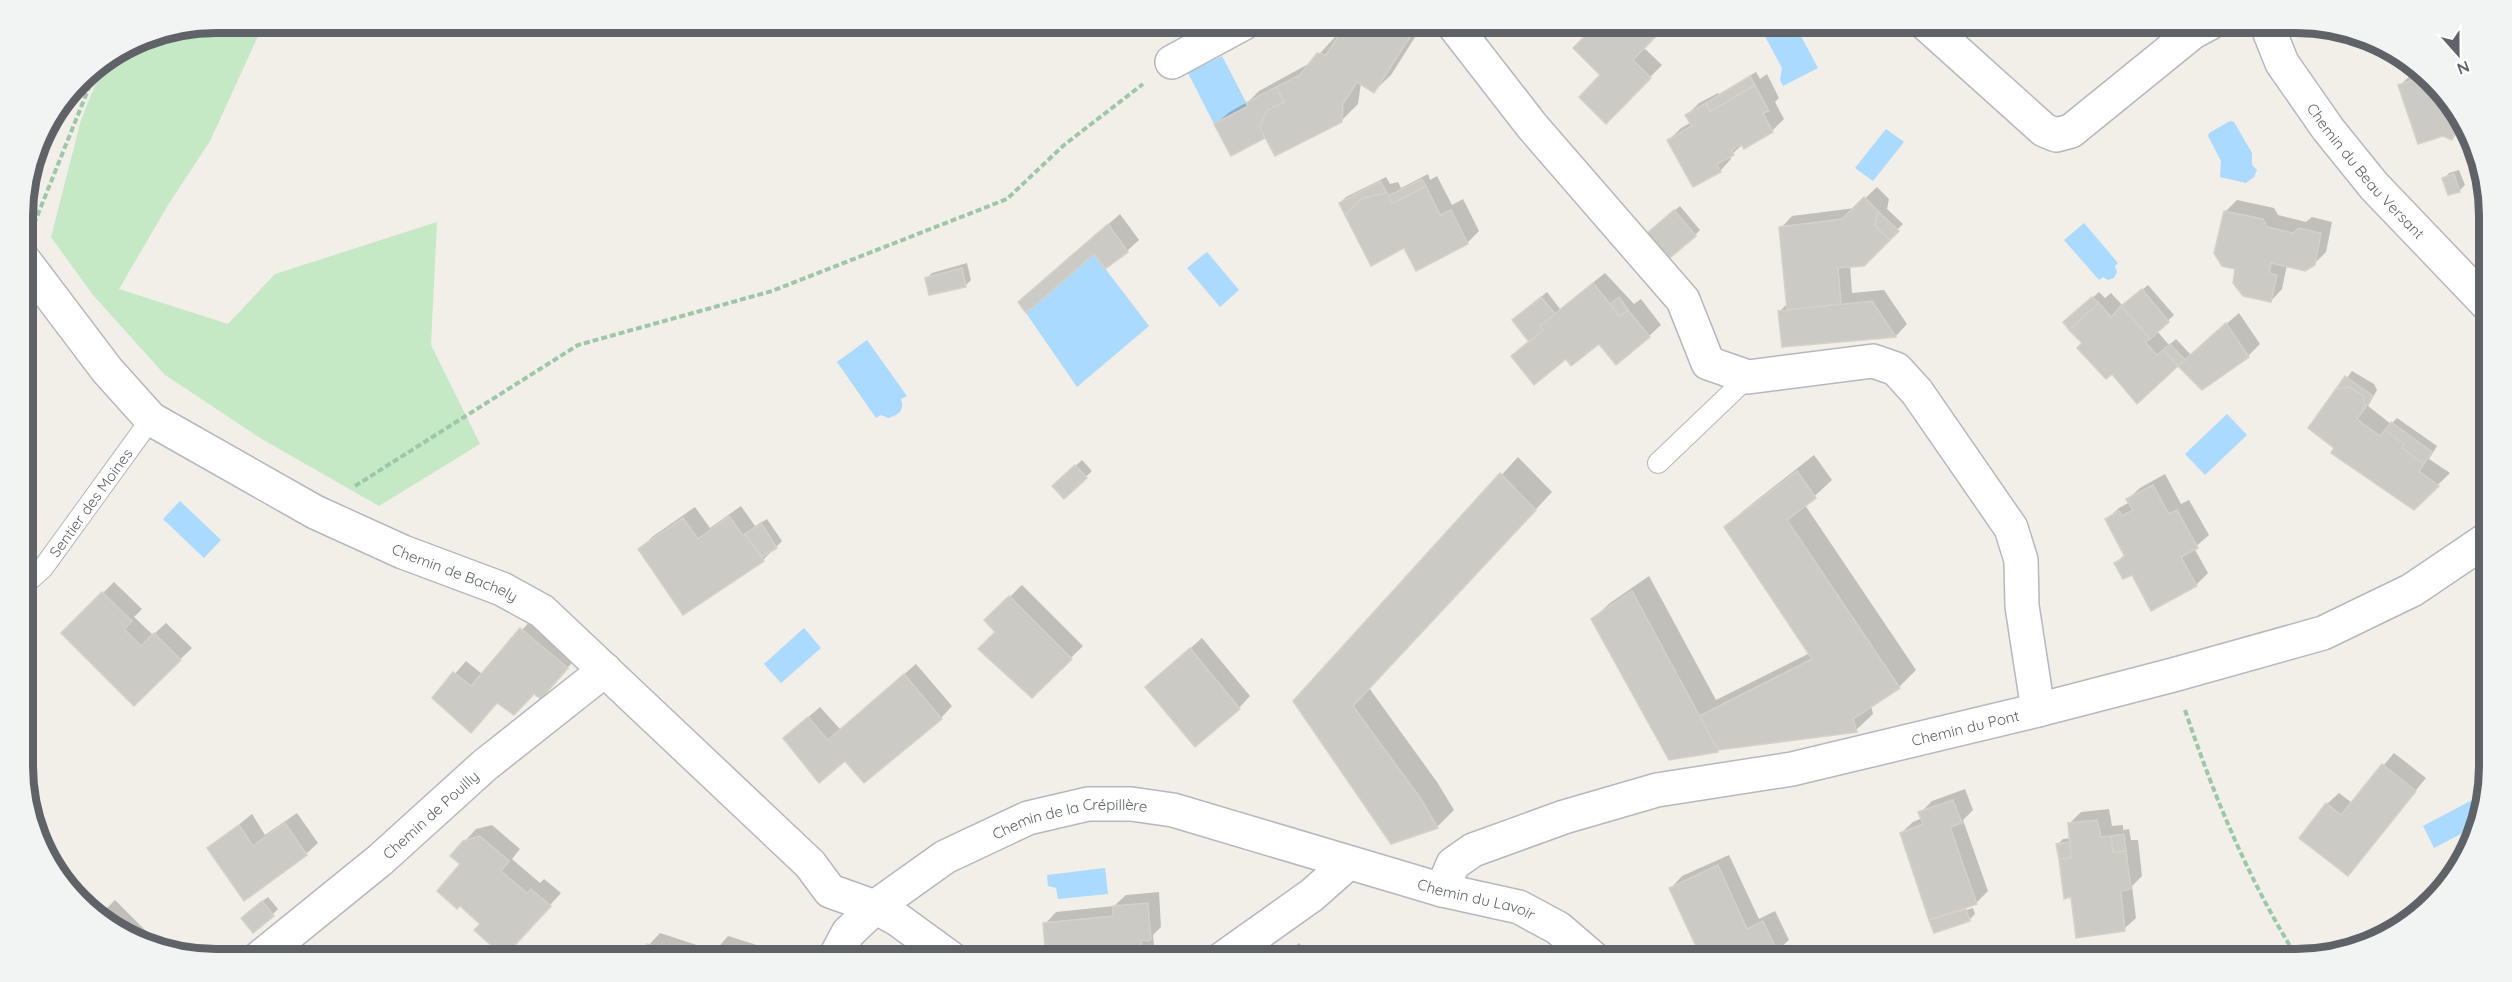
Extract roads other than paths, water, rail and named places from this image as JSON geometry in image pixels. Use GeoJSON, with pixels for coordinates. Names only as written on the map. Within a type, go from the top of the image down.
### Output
{"type":"FeatureCollection","features":[{"type":"Feature","properties":{"kind":"street"},"geometry":{"type":"LineString","coordinates":[[1172,62],[1224,33]]}},
{"type":"Feature","properties":{"kind":"street"},"geometry":{"type":"LineString","coordinates":[[1460,33],[1532,126],[1683,300],[1708,363],[1748,377],[1873,361],[1896,369],[1917,392],[2011,528],[2021,560],[2022,606],[2038,710]]}},
{"type":"Feature","properties":{"kind":"street"},"geometry":{"type":"LineString","coordinates":[[1937,33],[2044,130],[2056,135],[2071,131],[2192,33]]}},
{"type":"Feature","properties":{"kind":"street","name":"Chemin du Beau Versant"},"geometry":{"type":"LineString","coordinates":[[2270,33],[2282,63],[2328,129],[2374,186],[2479,296]]}},
{"type":"Feature","properties":{"kind":"street","name":"Chemin de Bachely"},"geometry":{"type":"LineString","coordinates":[[33,253],[107,370],[151,419],[315,512],[403,552],[502,589],[542,611],[810,864],[830,891],[875,907],[897,919],[938,949]]}},
{"type":"Feature","properties":{"kind":"street","name":"Chemin du Pont"},"geometry":{"type":"LineString","coordinates":[[1442,890],[1453,864],[1473,850],[1564,816],[1657,790],[1792,769],[2038,710],[2324,633],[2412,590],[2479,545]]}},
{"type":"Feature","properties":{"kind":"street","name":"Chemin de Pouilly"},"geometry":{"type":"LineString","coordinates":[[272,949],[380,861],[485,765],[605,670]]}},
{"type":"Feature","properties":{"kind":"street","name":"Chemin de la Crépillère"},"geometry":{"type":"LineString","coordinates":[[840,949],[849,933],[875,907],[945,857],[1028,818],[1088,804],[1131,804],[1173,810],[1348,863]]}},
{"type":"Feature","properties":{"kind":"street"},"geometry":{"type":"LineString","coordinates":[[1236,949],[1312,895],[1348,863]]}},
{"type":"Feature","properties":{"kind":"street","name":"Chemin du Lavoir"},"geometry":{"type":"LineString","coordinates":[[1348,863],[1442,890],[1519,907],[1558,928],[1582,949]]}},
{"type":"Feature","properties":{"kind":"lane"},"geometry":{"type":"LineString","coordinates":[[1658,463],[1748,377]]}},
{"type":"Feature","properties":{"kind":"lane","name":"Sentier des Moines"},"geometry":{"type":"LineString","coordinates":[[33,577],[43,568],[151,419]]}},
{"type":"Feature","properties":{"kind":"water"},"geometry":{"type":"Polygon","coordinates":[[[1763,33],[1799,33],[1818,68],[1783,86],[1780,80],[1782,68],[1763,33]]]}},
{"type":"Feature","properties":{"kind":"water"},"geometry":{"type":"Polygon","coordinates":[[[1222,56],[1248,106],[1214,124],[1188,73],[1222,56]]]}},
{"type":"Feature","properties":{"kind":"water"},"geometry":{"type":"Polygon","coordinates":[[[2230,121],[2234,122],[2252,153],[2252,165],[2257,170],[2254,177],[2246,183],[2220,177],[2221,161],[2208,136],[2209,133],[2230,121]]]}},
{"type":"Feature","properties":{"kind":"water"},"geometry":{"type":"Polygon","coordinates":[[[1886,129],[1904,142],[1873,181],[1855,168],[1886,129]]]}},
{"type":"Feature","properties":{"kind":"water"},"geometry":{"type":"Polygon","coordinates":[[[2084,223],[2118,263],[2115,266],[2117,272],[2114,278],[2108,280],[2103,277],[2099,280],[2064,240],[2084,223]]]}},
{"type":"Feature","properties":{"kind":"water"},"geometry":{"type":"Polygon","coordinates":[[[1207,252],[1239,290],[1220,307],[1187,268],[1207,252]]]}},
{"type":"Feature","properties":{"kind":"water"},"geometry":{"type":"Polygon","coordinates":[[[1094,254],[1149,326],[1077,387],[1026,313],[1094,254]]]}},
{"type":"Feature","properties":{"kind":"water"},"geometry":{"type":"Polygon","coordinates":[[[867,340],[907,396],[901,399],[900,412],[888,418],[881,415],[876,418],[837,362],[867,340]]]}},
{"type":"Feature","properties":{"kind":"water"},"geometry":{"type":"Polygon","coordinates":[[[2227,414],[2247,435],[2205,475],[2185,454],[2227,414]]]}},
{"type":"Feature","properties":{"kind":"water"},"geometry":{"type":"Polygon","coordinates":[[[180,501],[221,540],[204,558],[163,519],[180,501]]]}},
{"type":"Feature","properties":{"kind":"water"},"geometry":{"type":"Polygon","coordinates":[[[804,628],[821,648],[781,683],[764,664],[804,628]]]}},
{"type":"Feature","properties":{"kind":"water"},"geometry":{"type":"Polygon","coordinates":[[[2476,798],[2467,831],[2434,848],[2423,826],[2476,798]]]}},
{"type":"Feature","properties":{"kind":"water"},"geometry":{"type":"Polygon","coordinates":[[[1105,868],[1108,894],[1058,899],[1056,888],[1048,886],[1047,875],[1105,868]]]}}]}
